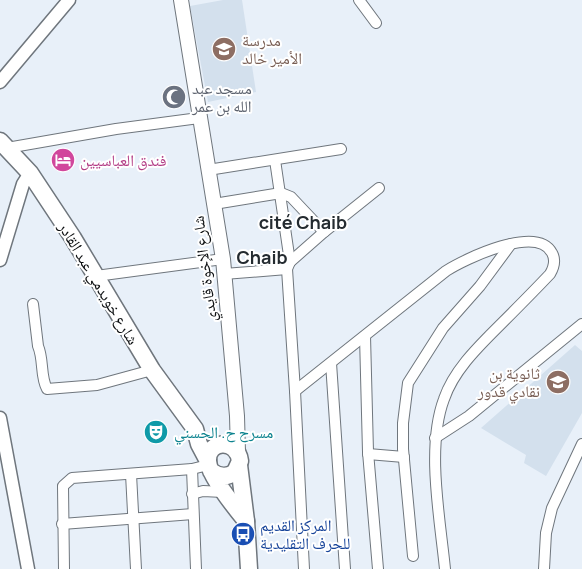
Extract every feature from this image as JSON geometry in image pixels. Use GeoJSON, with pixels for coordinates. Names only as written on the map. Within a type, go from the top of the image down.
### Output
{"type":"FeatureCollection","features":[{"type":"Feature","properties":{"kind":"main road","name":"شارع الإخوة قايدي"},"geometry":{"type":"LineString","coordinates":[[181,0],[223,259],[237,416],[222,465]]}},
{"type":"Feature","properties":{"kind":"main road","name":"شارع خويدمي عبد القادر"},"geometry":{"type":"LineString","coordinates":[[3,145],[30,173],[73,238],[152,370],[194,429],[199,444],[222,465],[246,522]]}},
{"type":"Feature","properties":{"kind":"main road","name":"شارع خويدمي عبد القادر"},"geometry":{"type":"LineString","coordinates":[[194,429],[208,433],[246,522]]}},
{"type":"Feature","properties":{"kind":"main road"},"geometry":{"type":"LineString","coordinates":[[246,522],[249,569]]}},
{"type":"Feature","properties":{"kind":"street"},"geometry":{"type":"LineString","coordinates":[[0,82],[69,0]]}},
{"type":"Feature","properties":{"kind":"street"},"geometry":{"type":"LineString","coordinates":[[359,0],[376,23]]}},
{"type":"Feature","properties":{"kind":"street"},"geometry":{"type":"LineString","coordinates":[[3,145],[199,118]]}},
{"type":"Feature","properties":{"kind":"street"},"geometry":{"type":"LineString","coordinates":[[208,170],[341,149]]}},
{"type":"Feature","properties":{"kind":"street"},"geometry":{"type":"LineString","coordinates":[[275,160],[281,193],[289,265],[304,569]]}},
{"type":"Feature","properties":{"kind":"street"},"geometry":{"type":"LineString","coordinates":[[0,260],[23,184],[30,173]]}},
{"type":"Feature","properties":{"kind":"street"},"geometry":{"type":"LineString","coordinates":[[224,274],[289,265],[324,232],[379,188]]}},
{"type":"Feature","properties":{"kind":"street"},"geometry":{"type":"LineString","coordinates":[[214,204],[281,193],[292,196],[324,232]]}},
{"type":"Feature","properties":{"kind":"street"},"geometry":{"type":"LineString","coordinates":[[296,391],[446,271],[470,258],[511,244],[534,242],[544,244],[551,251],[553,255],[553,270],[482,344],[452,381],[444,398],[436,438],[435,469],[445,569]]}},
{"type":"Feature","properties":{"kind":"street"},"geometry":{"type":"LineString","coordinates":[[413,556],[404,457],[403,423],[408,382],[443,328],[480,286],[511,244]]}},
{"type":"Feature","properties":{"kind":"street"},"geometry":{"type":"LineString","coordinates":[[96,276],[223,259]]}},
{"type":"Feature","properties":{"kind":"street"},"geometry":{"type":"LineString","coordinates":[[33,304],[44,375],[43,381],[47,389],[97,384],[152,370]]}},
{"type":"Feature","properties":{"kind":"street"},"geometry":{"type":"LineString","coordinates":[[436,438],[469,416],[582,324]]}},
{"type":"Feature","properties":{"kind":"street"},"geometry":{"type":"LineString","coordinates":[[365,336],[368,454],[378,569]]}},
{"type":"Feature","properties":{"kind":"street"},"geometry":{"type":"LineString","coordinates":[[331,362],[345,569]]}},
{"type":"Feature","properties":{"kind":"street"},"geometry":{"type":"LineString","coordinates":[[0,418],[28,569]]}},
{"type":"Feature","properties":{"kind":"street"},"geometry":{"type":"LineString","coordinates":[[544,569],[546,534],[552,508],[582,444]]}},
{"type":"Feature","properties":{"kind":"street"},"geometry":{"type":"LineString","coordinates":[[368,454],[404,457]]}},
{"type":"Feature","properties":{"kind":"street"},"geometry":{"type":"LineString","coordinates":[[64,569],[63,486],[67,481],[72,478],[222,465]]}},
{"type":"Feature","properties":{"kind":"street"},"geometry":{"type":"LineString","coordinates":[[192,494],[203,491],[222,465]]}},
{"type":"Feature","properties":{"kind":"street"},"geometry":{"type":"LineString","coordinates":[[192,469],[196,569]]}},
{"type":"Feature","properties":{"kind":"street"},"geometry":{"type":"LineString","coordinates":[[131,474],[136,569]]}},
{"type":"Feature","properties":{"kind":"street"},"geometry":{"type":"LineString","coordinates":[[62,524],[193,514]]}},
{"type":"Feature","properties":{"kind":"shaded area","name":"مدرسة الأمير خالد"},"geometry":{"type":"Polygon","coordinates":[[[223,0],[242,0],[256,92],[208,102],[190,6],[223,0]]]}},
{"type":"Feature","properties":{"kind":"shaded area","name":"ثانوية بن نقادي قدور"},"geometry":{"type":"Polygon","coordinates":[[[575,345],[582,351],[582,413],[546,476],[524,463],[526,455],[481,428],[575,345]]]}},
{"type":"Feature","properties":{"kind":"place","name":"مدرسة الأمير خالد"},"geometry":{"type":"Point","coordinates":[224,49]}},
{"type":"Feature","properties":{"kind":"place","name":"مسجد عبد الله بن عمر"},"geometry":{"type":"Point","coordinates":[174,97]}},
{"type":"Feature","properties":{"kind":"place","name":"فندق العباسيين"},"geometry":{"type":"Point","coordinates":[63,160]}},
{"type":"Feature","properties":{"kind":"place","name":"ثانوية بن نقادي قدور"},"geometry":{"type":"Point","coordinates":[558,382]}},
{"type":"Feature","properties":{"kind":"place","name":"مسرح ح. الحسني"},"geometry":{"type":"Point","coordinates":[156,432]}},
{"type":"Feature","properties":{"kind":"place","name":"المركز القديم للحرف التقليدية"},"geometry":{"type":"Point","coordinates":[243,534]}},
{"type":"Feature","properties":{"kind":"district","name":"cité Chaib"},"geometry":{"type":"Point","coordinates":[303,223]}},
{"type":"Feature","properties":{"kind":"district","name":"Chaib"},"geometry":{"type":"Point","coordinates":[262,258]}}]}
